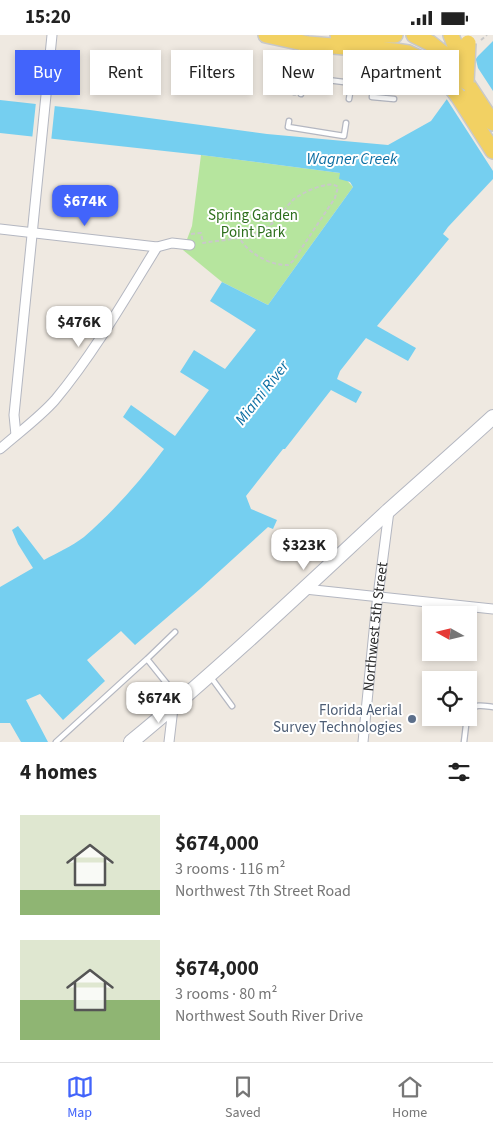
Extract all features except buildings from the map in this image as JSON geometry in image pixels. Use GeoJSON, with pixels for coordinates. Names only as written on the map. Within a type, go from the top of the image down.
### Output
{"type":"FeatureCollection","features":[{"type":"Feature","properties":{"kind":"main road"},"geometry":{"type":"LineString","coordinates":[[266,35],[408,53],[428,63],[439,71],[450,84],[493,151]]}},
{"type":"Feature","properties":{"kind":"main road"},"geometry":{"type":"LineString","coordinates":[[338,35],[395,35]]}},
{"type":"Feature","properties":{"kind":"main road"},"geometry":{"type":"LineString","coordinates":[[414,35],[430,43],[458,43],[463,78],[493,123]]}},
{"type":"Feature","properties":{"kind":"main road"},"geometry":{"type":"LineString","coordinates":[[131,742],[177,704],[493,417]]}},
{"type":"Feature","properties":{"kind":"street"},"geometry":{"type":"LineString","coordinates":[[16,435],[14,415],[52,35]]}},
{"type":"Feature","properties":{"kind":"street"},"geometry":{"type":"LineString","coordinates":[[0,229],[157,247],[172,243],[190,245]]}},
{"type":"Feature","properties":{"kind":"street"},"geometry":{"type":"LineString","coordinates":[[0,449],[54,401],[78,370],[157,247]]}},
{"type":"Feature","properties":{"kind":"street","name":"Northwest 5th Street"},"geometry":{"type":"LineString","coordinates":[[363,742],[389,511]]}},
{"type":"Feature","properties":{"kind":"street"},"geometry":{"type":"LineString","coordinates":[[305,589],[493,609]]}},
{"type":"Feature","properties":{"kind":"street"},"geometry":{"type":"LineString","coordinates":[[169,742],[177,704]]}},
{"type":"Feature","properties":{"kind":"lane"},"geometry":{"type":"LineString","coordinates":[[377,49],[372,97],[394,99]]}},
{"type":"Feature","properties":{"kind":"lane"},"geometry":{"type":"LineString","coordinates":[[350,95],[350,99]]}},
{"type":"Feature","properties":{"kind":"lane"},"geometry":{"type":"LineString","coordinates":[[289,121],[288,127],[344,136],[346,123]]}},
{"type":"Feature","properties":{"kind":"lane"},"geometry":{"type":"LineString","coordinates":[[56,742],[175,632]]}},
{"type":"Feature","properties":{"kind":"lane"},"geometry":{"type":"LineString","coordinates":[[147,659],[177,704]]}},
{"type":"Feature","properties":{"kind":"lane"},"geometry":{"type":"LineString","coordinates":[[210,674],[232,706]]}},
{"type":"Feature","properties":{"kind":"lane"},"geometry":{"type":"LineString","coordinates":[[477,706],[493,707]]}},
{"type":"Feature","properties":{"kind":"lane"},"geometry":{"type":"LineString","coordinates":[[464,742],[466,726]]}},
{"type":"Feature","properties":{"kind":"path"},"geometry":{"type":"LineString","coordinates":[[189,234],[200,233],[203,243],[259,233],[266,229],[298,196],[329,184],[335,184],[338,187],[335,198],[288,265],[273,263],[256,254],[239,237]]}},
{"type":"Feature","properties":{"kind":"green space","name":"Spring Garden Point Park"},"geometry":{"type":"Polygon","coordinates":[[[201,155],[340,173],[353,187],[268,305],[222,282],[183,250],[192,226],[201,155]]]}},
{"type":"Feature","properties":{"kind":"water"},"geometry":{"type":"Polygon","coordinates":[[[493,41],[493,179],[448,227],[443,234],[449,239],[377,326],[416,348],[408,361],[366,338],[340,371],[337,379],[362,392],[356,403],[331,390],[246,496],[251,509],[277,520],[273,529],[268,527],[135,645],[121,631],[87,660],[105,681],[63,720],[40,694],[26,700],[48,742],[21,742],[10,723],[0,723],[0,587],[33,568],[18,544],[12,530],[18,526],[44,560],[84,537],[106,517],[164,449],[123,417],[131,405],[175,436],[209,390],[180,372],[194,350],[225,369],[256,330],[210,301],[222,282],[268,305],[353,187],[350,182],[339,179],[340,173],[201,155],[0,133],[0,100],[267,134],[388,145],[431,121],[450,95],[459,95],[459,82],[478,56],[493,41]]]}},
{"type":"Feature","properties":{"kind":"pier"},"geometry":{"type":"Polygon","coordinates":[[[475,56],[478,68],[493,91],[493,171],[446,98],[448,95],[459,95],[459,79],[475,56]]]}},
{"type":"Feature","properties":{"kind":"pier"},"geometry":{"type":"Polygon","coordinates":[[[36,102],[55,104],[51,142],[32,140],[36,102]]]}},
{"type":"Feature","properties":{"kind":"place","name":"Florida Aerial Survey Technologies"},"geometry":{"type":"Point","coordinates":[412,719]}},
{"type":"Feature","properties":{"kind":"water label","name":"Wagner Creek"},"geometry":{"type":"Point","coordinates":[352,159]}},
{"type":"Feature","properties":{"kind":"water label","name":"Miami River"},"geometry":{"type":"Point","coordinates":[262,393]}}]}
